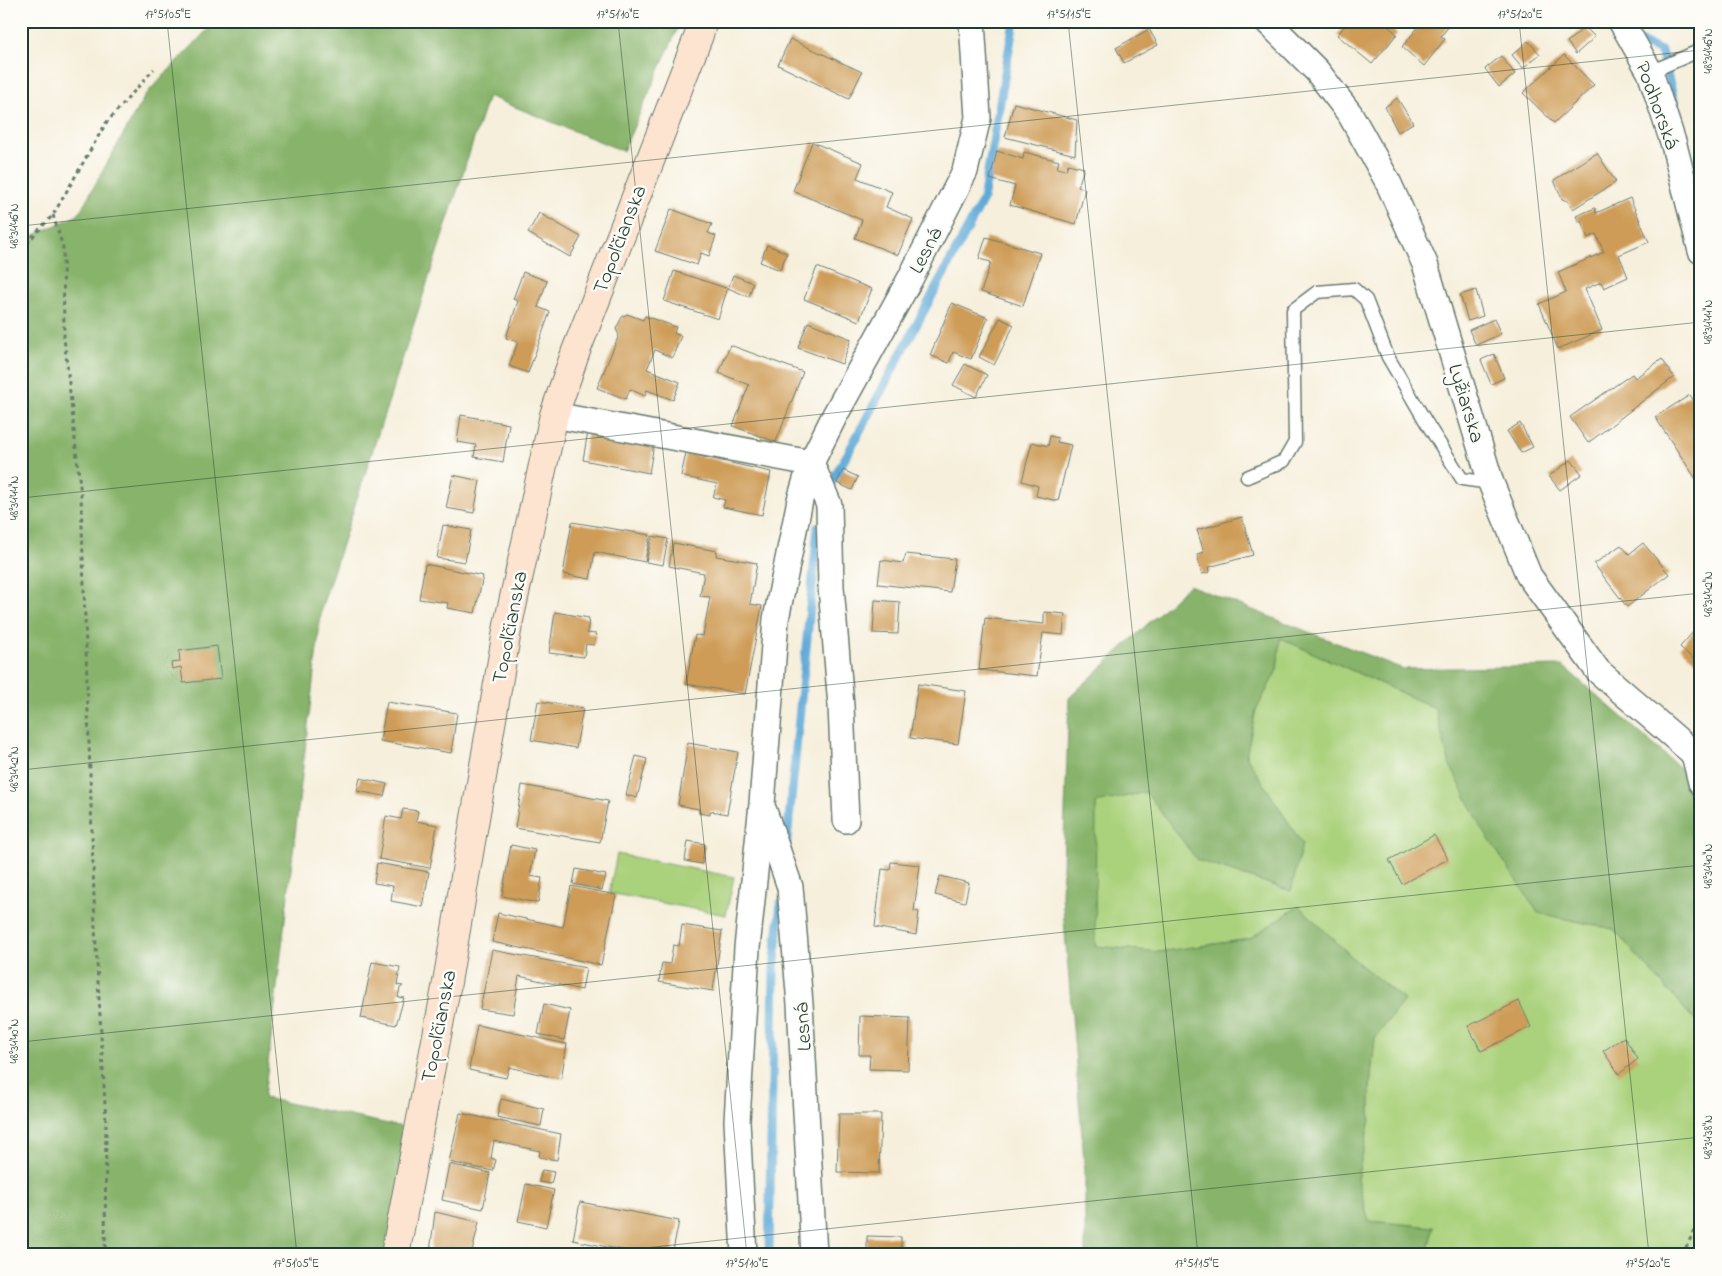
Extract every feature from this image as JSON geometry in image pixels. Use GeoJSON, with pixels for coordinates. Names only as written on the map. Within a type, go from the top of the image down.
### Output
{"type":"FeatureCollection","features":[{"type":"Feature","properties":{"kind":"main road","name":"Topoľčianska"},"geometry":{"type":"LineString","coordinates":[[395,1255],[446,988],[508,625],[554,415],[576,351],[703,21]]}},
{"type":"Feature","properties":{"kind":"street","name":"Lesná"},"geometry":{"type":"LineString","coordinates":[[744,1255],[737,1121],[746,948],[762,804],[776,619],[800,500],[811,463],[910,279],[965,171],[978,118],[972,21]]}},
{"type":"Feature","properties":{"kind":"street","name":"Lyžiarska"},"geometry":{"type":"LineString","coordinates":[[1267,21],[1317,71],[1350,114],[1388,182],[1425,264],[1492,483],[1530,576],[1598,671],[1693,754]]}},
{"type":"Feature","properties":{"kind":"street","name":"Podhorská"},"geometry":{"type":"LineString","coordinates":[[1621,21],[1650,72],[1674,145],[1701,251]]}},
{"type":"Feature","properties":{"kind":"street"},"geometry":{"type":"LineString","coordinates":[[554,415],[811,463],[829,505],[831,587],[841,706],[846,820]]}},
{"type":"Feature","properties":{"kind":"street","name":"Lesná"},"geometry":{"type":"LineString","coordinates":[[762,804],[790,887],[802,1023],[814,1255]]}},
{"type":"Feature","properties":{"kind":"lane"},"geometry":{"type":"LineString","coordinates":[[1650,72],[1701,50]]}},
{"type":"Feature","properties":{"kind":"lane"},"geometry":{"type":"LineString","coordinates":[[1246,478],[1284,461],[1295,442],[1293,310],[1316,292],[1354,289],[1366,300],[1388,358],[1462,479],[1492,483]]}},
{"type":"Feature","properties":{"kind":"lane"},"geometry":{"type":"LineString","coordinates":[[1693,754],[1695,785],[1701,792]]}},
{"type":"Feature","properties":{"kind":"path"},"geometry":{"type":"LineString","coordinates":[[21,249],[53,215],[106,123],[154,69]]}},
{"type":"Feature","properties":{"kind":"path"},"geometry":{"type":"LineString","coordinates":[[53,215],[64,247],[64,337],[81,495],[95,928],[106,1122],[104,1255]]}},
{"type":"Feature","properties":{"kind":"path"},"geometry":{"type":"LineString","coordinates":[[1682,1255],[1701,1218]]}},
{"type":"Feature","properties":{"kind":"green space"},"geometry":{"type":"Polygon","coordinates":[[[216,21],[681,21],[623,151],[488,96],[322,606],[264,1098],[417,1130],[391,1255],[21,1255],[21,241],[78,215],[146,94],[216,21]]]}},
{"type":"Feature","properties":{"kind":"green space"},"geometry":{"type":"Polygon","coordinates":[[[1189,585],[1403,669],[1563,666],[1701,786],[1701,1024],[1690,1015],[1613,929],[1538,913],[1483,830],[1450,765],[1435,708],[1280,638],[1277,670],[1256,710],[1246,756],[1302,844],[1291,891],[1197,860],[1146,792],[1096,803],[1095,946],[1159,952],[1249,939],[1299,906],[1357,962],[1404,1000],[1375,1038],[1370,1086],[1370,1119],[1357,1179],[1369,1221],[1433,1227],[1427,1255],[1085,1255],[1085,1172],[1062,896],[1069,698],[1189,585]]]}},
{"type":"Feature","properties":{"kind":"green space"},"geometry":{"type":"Polygon","coordinates":[[[1280,638],[1435,708],[1450,765],[1538,913],[1613,929],[1690,1015],[1701,1024],[1701,1255],[1427,1255],[1433,1227],[1369,1221],[1357,1179],[1370,1119],[1370,1086],[1375,1038],[1404,1000],[1357,962],[1299,906],[1249,939],[1159,952],[1094,946],[1096,802],[1146,792],[1197,860],[1291,891],[1302,844],[1246,756],[1256,710],[1277,670],[1280,638]]]}},
{"type":"Feature","properties":{"kind":"green space"},"geometry":{"type":"Polygon","coordinates":[[[617,854],[734,877],[726,915],[609,893],[617,854]]]}},
{"type":"Feature","properties":{"kind":"building"},"geometry":{"type":"Polygon","coordinates":[[[1349,21],[1382,21],[1397,34],[1372,64],[1337,35],[1349,21]]]}},
{"type":"Feature","properties":{"kind":"building"},"geometry":{"type":"Polygon","coordinates":[[[1423,21],[1453,21],[1441,36],[1445,39],[1424,66],[1402,47],[1423,21]]]}},
{"type":"Feature","properties":{"kind":"building"},"geometry":{"type":"Polygon","coordinates":[[[1585,27],[1595,37],[1576,54],[1567,42],[1585,27]]]}},
{"type":"Feature","properties":{"kind":"building"},"geometry":{"type":"Polygon","coordinates":[[[1149,29],[1158,45],[1124,63],[1116,48],[1149,29]]]}},
{"type":"Feature","properties":{"kind":"building"},"geometry":{"type":"Polygon","coordinates":[[[790,39],[862,72],[849,99],[778,65],[790,39]]]}},
{"type":"Feature","properties":{"kind":"building"},"geometry":{"type":"Polygon","coordinates":[[[1528,41],[1540,54],[1523,68],[1512,55],[1528,41]]]}},
{"type":"Feature","properties":{"kind":"building"},"geometry":{"type":"Polygon","coordinates":[[[1564,55],[1594,85],[1554,123],[1523,93],[1564,55]]]}},
{"type":"Feature","properties":{"kind":"building"},"geometry":{"type":"Polygon","coordinates":[[[1501,56],[1515,74],[1499,87],[1485,69],[1501,56]]]}},
{"type":"Feature","properties":{"kind":"building"},"geometry":{"type":"Polygon","coordinates":[[[1397,98],[1413,123],[1398,132],[1385,107],[1397,98]]]}},
{"type":"Feature","properties":{"kind":"building"},"geometry":{"type":"Polygon","coordinates":[[[1014,103],[1077,120],[1075,155],[1005,137],[1014,103]]]}},
{"type":"Feature","properties":{"kind":"building"},"geometry":{"type":"Polygon","coordinates":[[[812,142],[863,163],[857,178],[892,192],[886,207],[913,219],[898,255],[855,238],[862,220],[793,191],[812,142]]]}},
{"type":"Feature","properties":{"kind":"building"},"geometry":{"type":"Polygon","coordinates":[[[997,151],[1023,159],[1024,152],[1059,161],[1057,168],[1066,170],[1068,164],[1084,168],[1078,187],[1085,189],[1076,224],[1010,205],[1015,186],[990,179],[997,151]]]}},
{"type":"Feature","properties":{"kind":"building"},"geometry":{"type":"Polygon","coordinates":[[[1597,153],[1616,182],[1573,209],[1568,201],[1562,199],[1554,180],[1597,153]]]}},
{"type":"Feature","properties":{"kind":"building"},"geometry":{"type":"Polygon","coordinates":[[[1630,198],[1649,242],[1619,255],[1628,277],[1604,288],[1601,282],[1585,289],[1602,330],[1558,349],[1539,304],[1566,292],[1558,272],[1604,252],[1596,234],[1588,238],[1581,221],[1579,222],[1576,216],[1595,208],[1596,213],[1630,198]]]}},
{"type":"Feature","properties":{"kind":"building"},"geometry":{"type":"Polygon","coordinates":[[[671,209],[712,224],[708,233],[716,236],[709,256],[701,253],[697,265],[655,251],[671,209]]]}},
{"type":"Feature","properties":{"kind":"building"},"geometry":{"type":"Polygon","coordinates":[[[539,213],[581,237],[570,257],[528,233],[539,213]]]}},
{"type":"Feature","properties":{"kind":"building"},"geometry":{"type":"Polygon","coordinates":[[[986,237],[1040,253],[1023,306],[981,292],[991,262],[979,259],[986,237]]]}},
{"type":"Feature","properties":{"kind":"building"},"geometry":{"type":"Polygon","coordinates":[[[767,245],[787,253],[780,270],[760,262],[767,245]]]}},
{"type":"Feature","properties":{"kind":"building"},"geometry":{"type":"Polygon","coordinates":[[[817,267],[872,289],[859,321],[804,299],[817,267]]]}},
{"type":"Feature","properties":{"kind":"building"},"geometry":{"type":"Polygon","coordinates":[[[674,271],[726,288],[718,319],[664,301],[674,271]]]}},
{"type":"Feature","properties":{"kind":"building"},"geometry":{"type":"Polygon","coordinates":[[[523,272],[547,281],[538,307],[550,312],[528,373],[509,366],[518,342],[506,338],[518,301],[513,299],[523,272]]]}},
{"type":"Feature","properties":{"kind":"building"},"geometry":{"type":"Polygon","coordinates":[[[733,275],[753,283],[749,297],[728,288],[733,275]]]}},
{"type":"Feature","properties":{"kind":"building"},"geometry":{"type":"Polygon","coordinates":[[[1476,290],[1483,316],[1468,321],[1460,295],[1476,290]]]}},
{"type":"Feature","properties":{"kind":"building"},"geometry":{"type":"Polygon","coordinates":[[[952,303],[988,318],[971,359],[953,352],[949,363],[930,355],[952,303]]]}},
{"type":"Feature","properties":{"kind":"building"},"geometry":{"type":"Polygon","coordinates":[[[627,314],[643,320],[645,316],[676,327],[674,333],[681,336],[672,358],[655,350],[647,369],[680,382],[673,400],[647,390],[645,396],[630,389],[626,399],[597,388],[619,335],[616,329],[622,317],[627,314]]]}},
{"type":"Feature","properties":{"kind":"building"},"geometry":{"type":"Polygon","coordinates":[[[1000,318],[1014,325],[994,365],[979,357],[1000,318]]]}},
{"type":"Feature","properties":{"kind":"building"},"geometry":{"type":"Polygon","coordinates":[[[1494,319],[1501,334],[1476,345],[1469,330],[1494,319]]]}},
{"type":"Feature","properties":{"kind":"building"},"geometry":{"type":"Polygon","coordinates":[[[808,322],[851,339],[842,364],[798,348],[808,322]]]}},
{"type":"Feature","properties":{"kind":"building"},"geometry":{"type":"Polygon","coordinates":[[[730,345],[803,372],[776,442],[733,426],[749,385],[719,373],[730,345]]]}},
{"type":"Feature","properties":{"kind":"building"},"geometry":{"type":"Polygon","coordinates":[[[1494,354],[1504,378],[1491,384],[1481,360],[1494,354]]]}},
{"type":"Feature","properties":{"kind":"building"},"geometry":{"type":"Polygon","coordinates":[[[1662,359],[1674,377],[1588,443],[1570,417],[1632,374],[1635,378],[1662,359]]]}},
{"type":"Feature","properties":{"kind":"building"},"geometry":{"type":"Polygon","coordinates":[[[965,364],[987,375],[976,397],[953,385],[965,364]]]}},
{"type":"Feature","properties":{"kind":"building"},"geometry":{"type":"Polygon","coordinates":[[[1690,395],[1701,411],[1701,475],[1696,479],[1655,417],[1690,395]]]}},
{"type":"Feature","properties":{"kind":"building"},"geometry":{"type":"Polygon","coordinates":[[[461,415],[509,424],[503,462],[474,457],[476,445],[457,442],[461,415]]]}},
{"type":"Feature","properties":{"kind":"building"},"geometry":{"type":"Polygon","coordinates":[[[1520,423],[1533,447],[1521,453],[1507,431],[1520,423]]]}},
{"type":"Feature","properties":{"kind":"building"},"geometry":{"type":"Polygon","coordinates":[[[588,431],[654,444],[649,473],[583,460],[588,431]]]}},
{"type":"Feature","properties":{"kind":"building"},"geometry":{"type":"Polygon","coordinates":[[[1050,436],[1058,438],[1057,442],[1071,445],[1058,501],[1036,496],[1038,486],[1022,481],[1032,442],[1048,446],[1050,436]]]}},
{"type":"Feature","properties":{"kind":"building"},"geometry":{"type":"Polygon","coordinates":[[[686,453],[771,472],[762,515],[723,507],[725,500],[713,497],[717,484],[681,476],[686,453]]]}},
{"type":"Feature","properties":{"kind":"building"},"geometry":{"type":"Polygon","coordinates":[[[1571,460],[1582,474],[1560,490],[1549,476],[1571,460]]]}},
{"type":"Feature","properties":{"kind":"building"},"geometry":{"type":"Polygon","coordinates":[[[843,470],[858,477],[852,490],[837,483],[843,470]]]}},
{"type":"Feature","properties":{"kind":"building"},"geometry":{"type":"Polygon","coordinates":[[[453,475],[480,481],[474,513],[446,508],[453,475]]]}},
{"type":"Feature","properties":{"kind":"building"},"geometry":{"type":"Polygon","coordinates":[[[1242,517],[1253,555],[1209,567],[1210,572],[1202,574],[1197,555],[1204,552],[1197,530],[1242,517]]]}},
{"type":"Feature","properties":{"kind":"building"},"geometry":{"type":"Polygon","coordinates":[[[572,522],[650,535],[645,562],[595,552],[590,579],[563,574],[572,522]]]}},
{"type":"Feature","properties":{"kind":"building"},"geometry":{"type":"Polygon","coordinates":[[[443,525],[471,530],[465,562],[437,558],[443,525]]]}},
{"type":"Feature","properties":{"kind":"building"},"geometry":{"type":"Polygon","coordinates":[[[652,536],[668,539],[663,565],[646,562],[652,536]]]}},
{"type":"Feature","properties":{"kind":"building"},"geometry":{"type":"Polygon","coordinates":[[[673,543],[717,551],[716,556],[757,563],[750,604],[762,606],[745,694],[686,684],[695,635],[703,636],[710,597],[700,596],[704,573],[669,566],[673,543]]]}},
{"type":"Feature","properties":{"kind":"building"},"geometry":{"type":"Polygon","coordinates":[[[1643,543],[1669,574],[1627,607],[1594,564],[1621,545],[1629,554],[1643,543]]]}},
{"type":"Feature","properties":{"kind":"building"},"geometry":{"type":"Polygon","coordinates":[[[906,554],[955,559],[950,592],[878,584],[881,560],[903,563],[906,554]]]}},
{"type":"Feature","properties":{"kind":"building"},"geometry":{"type":"Polygon","coordinates":[[[425,564],[483,576],[475,613],[447,608],[448,603],[419,599],[425,564]]]}},
{"type":"Feature","properties":{"kind":"building"},"geometry":{"type":"Polygon","coordinates":[[[875,600],[900,602],[898,634],[873,633],[875,600]]]}},
{"type":"Feature","properties":{"kind":"building"},"geometry":{"type":"Polygon","coordinates":[[[555,612],[589,618],[587,633],[596,634],[594,645],[586,644],[584,657],[549,653],[555,612]]]}},
{"type":"Feature","properties":{"kind":"building"},"geometry":{"type":"Polygon","coordinates":[[[1044,612],[1065,614],[1063,635],[1043,633],[1037,676],[979,670],[985,618],[1044,624],[1044,612]]]}},
{"type":"Feature","properties":{"kind":"building"},"geometry":{"type":"Polygon","coordinates":[[[1701,623],[1701,666],[1680,647],[1701,623]]]}},
{"type":"Feature","properties":{"kind":"building"},"geometry":{"type":"Polygon","coordinates":[[[217,646],[221,679],[183,683],[181,667],[172,669],[171,663],[180,662],[179,651],[217,646]]]}},
{"type":"Feature","properties":{"kind":"building"},"geometry":{"type":"Polygon","coordinates":[[[918,684],[966,691],[958,744],[910,738],[918,684]]]}},
{"type":"Feature","properties":{"kind":"building"},"geometry":{"type":"Polygon","coordinates":[[[538,701],[583,708],[576,748],[531,740],[538,701]]]}},
{"type":"Feature","properties":{"kind":"building"},"geometry":{"type":"Polygon","coordinates":[[[387,702],[457,713],[451,753],[380,741],[387,702]]]}},
{"type":"Feature","properties":{"kind":"building"},"geometry":{"type":"Polygon","coordinates":[[[688,743],[738,752],[727,814],[710,811],[710,815],[699,813],[699,809],[678,805],[688,743]]]}},
{"type":"Feature","properties":{"kind":"building"},"geometry":{"type":"Polygon","coordinates":[[[636,756],[647,759],[637,798],[626,795],[636,756]]]}},
{"type":"Feature","properties":{"kind":"building"},"geometry":{"type":"Polygon","coordinates":[[[360,778],[387,784],[384,796],[357,791],[360,778]]]}},
{"type":"Feature","properties":{"kind":"building"},"geometry":{"type":"Polygon","coordinates":[[[522,785],[608,801],[600,842],[515,828],[522,785]]]}},
{"type":"Feature","properties":{"kind":"building"},"geometry":{"type":"Polygon","coordinates":[[[403,809],[418,811],[416,821],[437,825],[430,868],[379,859],[386,816],[401,819],[403,809]]]}},
{"type":"Feature","properties":{"kind":"building"},"geometry":{"type":"Polygon","coordinates":[[[1434,835],[1448,859],[1402,884],[1389,860],[1434,835]]]}},
{"type":"Feature","properties":{"kind":"building"},"geometry":{"type":"Polygon","coordinates":[[[688,841],[705,844],[702,864],[685,861],[688,841]]]}},
{"type":"Feature","properties":{"kind":"building"},"geometry":{"type":"Polygon","coordinates":[[[511,845],[535,850],[530,876],[542,878],[538,903],[502,896],[511,845]]]}},
{"type":"Feature","properties":{"kind":"building"},"geometry":{"type":"Polygon","coordinates":[[[891,862],[920,865],[914,911],[919,912],[916,935],[875,927],[882,869],[890,870],[891,862]]]}},
{"type":"Feature","properties":{"kind":"building"},"geometry":{"type":"Polygon","coordinates":[[[377,863],[429,872],[423,907],[391,901],[393,886],[374,883],[377,863]]]}},
{"type":"Feature","properties":{"kind":"building"},"geometry":{"type":"Polygon","coordinates":[[[576,869],[606,875],[602,890],[573,884],[576,869]]]}},
{"type":"Feature","properties":{"kind":"building"},"geometry":{"type":"Polygon","coordinates":[[[940,876],[969,883],[965,902],[935,895],[940,876]]]}},
{"type":"Feature","properties":{"kind":"building"},"geometry":{"type":"Polygon","coordinates":[[[571,886],[616,895],[601,965],[492,942],[498,913],[563,927],[571,886]]]}},
{"type":"Feature","properties":{"kind":"building"},"geometry":{"type":"Polygon","coordinates":[[[682,925],[722,931],[713,991],[659,982],[662,963],[670,964],[673,945],[679,946],[682,925]]]}},
{"type":"Feature","properties":{"kind":"building"},"geometry":{"type":"Polygon","coordinates":[[[492,950],[586,968],[582,990],[519,976],[513,1014],[480,1009],[492,950]]]}},
{"type":"Feature","properties":{"kind":"building"},"geometry":{"type":"Polygon","coordinates":[[[372,962],[400,967],[397,985],[403,986],[400,988],[398,997],[404,998],[396,1025],[361,1018],[372,962]]]}},
{"type":"Feature","properties":{"kind":"building"},"geometry":{"type":"Polygon","coordinates":[[[1519,1001],[1531,1027],[1481,1051],[1468,1026],[1519,1001]]]}},
{"type":"Feature","properties":{"kind":"building"},"geometry":{"type":"Polygon","coordinates":[[[544,1004],[570,1010],[564,1040],[538,1034],[544,1004]]]}},
{"type":"Feature","properties":{"kind":"building"},"geometry":{"type":"Polygon","coordinates":[[[860,1016],[910,1018],[908,1070],[869,1069],[870,1055],[859,1055],[860,1016]]]}},
{"type":"Feature","properties":{"kind":"building"},"geometry":{"type":"Polygon","coordinates":[[[477,1025],[567,1044],[561,1079],[509,1067],[506,1078],[469,1070],[477,1025]]]}},
{"type":"Feature","properties":{"kind":"building"},"geometry":{"type":"Polygon","coordinates":[[[1624,1037],[1638,1059],[1619,1074],[1603,1051],[1624,1037]]]}},
{"type":"Feature","properties":{"kind":"building"},"geometry":{"type":"Polygon","coordinates":[[[501,1099],[544,1109],[541,1126],[497,1117],[501,1099]]]}},
{"type":"Feature","properties":{"kind":"building"},"geometry":{"type":"Polygon","coordinates":[[[460,1113],[561,1134],[557,1160],[539,1157],[540,1151],[494,1141],[491,1158],[496,1160],[493,1171],[449,1162],[460,1113]]]}},
{"type":"Feature","properties":{"kind":"building"},"geometry":{"type":"Polygon","coordinates":[[[839,1114],[881,1114],[879,1173],[837,1172],[839,1114]]]}},
{"type":"Feature","properties":{"kind":"building"},"geometry":{"type":"Polygon","coordinates":[[[449,1164],[490,1173],[483,1209],[442,1200],[449,1164]]]}},
{"type":"Feature","properties":{"kind":"building"},"geometry":{"type":"Polygon","coordinates":[[[542,1170],[554,1172],[551,1184],[539,1182],[542,1170]]]}},
{"type":"Feature","properties":{"kind":"building"},"geometry":{"type":"Polygon","coordinates":[[[526,1184],[554,1190],[546,1227],[518,1221],[526,1184]]]}},
{"type":"Feature","properties":{"kind":"building"},"geometry":{"type":"Polygon","coordinates":[[[580,1202],[679,1221],[672,1255],[646,1255],[573,1240],[580,1202]]]}},
{"type":"Feature","properties":{"kind":"building"},"geometry":{"type":"Polygon","coordinates":[[[435,1212],[479,1222],[472,1252],[473,1255],[442,1255],[430,1252],[435,1212]]]}},
{"type":"Feature","properties":{"kind":"building"},"geometry":{"type":"Polygon","coordinates":[[[867,1236],[901,1237],[901,1255],[867,1255],[867,1236]]]}},
{"type":"Feature","properties":{"kind":"waterway"},"geometry":{"type":"LineString","coordinates":[[826,491],[983,200],[1014,21]]}},
{"type":"Feature","properties":{"kind":"waterway"},"geometry":{"type":"LineString","coordinates":[[1604,21],[1610,29],[1621,34]]}},
{"type":"Feature","properties":{"kind":"waterway"},"geometry":{"type":"LineString","coordinates":[[1640,42],[1661,51],[1683,135]]}},
{"type":"Feature","properties":{"kind":"waterway"},"geometry":{"type":"LineString","coordinates":[[786,850],[818,527]]}},
{"type":"Feature","properties":{"kind":"waterway"},"geometry":{"type":"LineString","coordinates":[[769,1255],[774,969],[781,903]]}}]}
